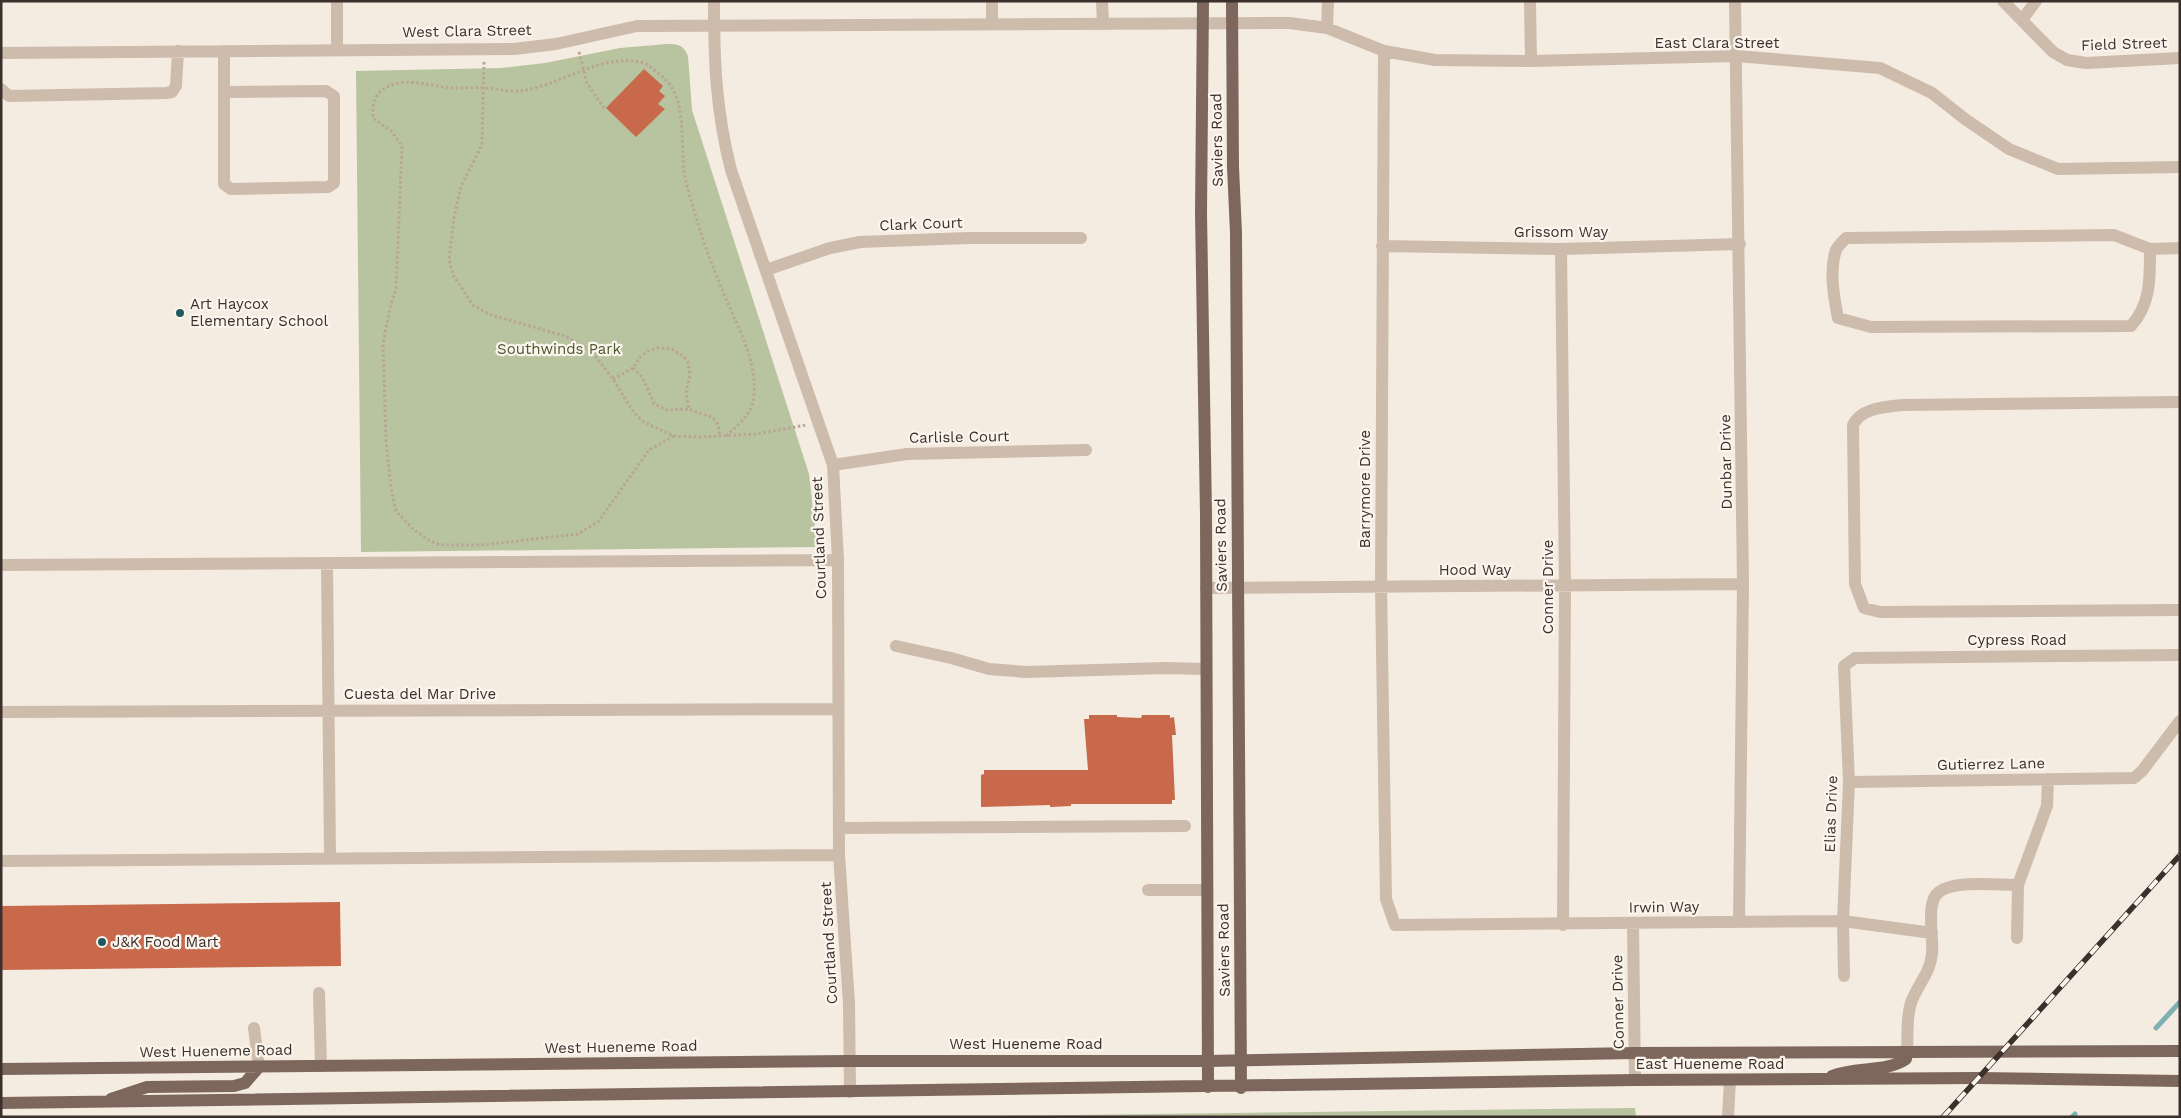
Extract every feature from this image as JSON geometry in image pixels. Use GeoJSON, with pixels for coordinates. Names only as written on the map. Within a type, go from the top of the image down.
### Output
{"type":"FeatureCollection","features":[{"type":"Feature","properties":{"kind":"main road","name":"Saviers Road"},"geometry":{"type":"LineString","coordinates":[[1203,1],[1201,213],[1206,588],[1208,1087]]}},
{"type":"Feature","properties":{"kind":"main road","name":"Saviers Road"},"geometry":{"type":"LineString","coordinates":[[1232,1],[1233,167],[1236,233],[1241,1088]]}},
{"type":"Feature","properties":{"kind":"main road","name":"East Hueneme Road"},"geometry":{"type":"LineString","coordinates":[[1241,1060],[1635,1053],[2180,1051]]}},
{"type":"Feature","properties":{"kind":"main road"},"geometry":{"type":"LineString","coordinates":[[1825,1079],[1849,1070],[1892,1066],[1906,1059],[1907,1052]]}},
{"type":"Feature","properties":{"kind":"main road","name":"West Hueneme Road"},"geometry":{"type":"LineString","coordinates":[[1,1070],[850,1061],[1241,1060]]}},
{"type":"Feature","properties":{"kind":"main road"},"geometry":{"type":"LineString","coordinates":[[102,1103],[148,1087],[234,1086],[245,1083],[259,1067]]}},
{"type":"Feature","properties":{"kind":"main road","name":"East Hueneme Road"},"geometry":{"type":"LineString","coordinates":[[1241,1088],[1635,1080],[2180,1081]]}},
{"type":"Feature","properties":{"kind":"main road"},"geometry":{"type":"LineString","coordinates":[[1,1103],[1241,1088]]}},
{"type":"Feature","properties":{"kind":"street"},"geometry":{"type":"LineString","coordinates":[[337,1],[337,50]]}},
{"type":"Feature","properties":{"kind":"street","name":"Courtland Street"},"geometry":{"type":"LineString","coordinates":[[714,1],[716,98],[731,170],[833,465],[838,560],[839,828],[849,1004],[850,1092]]}},
{"type":"Feature","properties":{"kind":"street"},"geometry":{"type":"LineString","coordinates":[[992,1],[992,24]]}},
{"type":"Feature","properties":{"kind":"street"},"geometry":{"type":"LineString","coordinates":[[1102,1],[1103,23]]}},
{"type":"Feature","properties":{"kind":"street"},"geometry":{"type":"LineString","coordinates":[[1327,28],[1328,1]]}},
{"type":"Feature","properties":{"kind":"street"},"geometry":{"type":"LineString","coordinates":[[1530,1],[1531,61]]}},
{"type":"Feature","properties":{"kind":"street","name":"Dunbar Drive"},"geometry":{"type":"LineString","coordinates":[[1735,1],[1740,244],[1743,584],[1740,922]]}},
{"type":"Feature","properties":{"kind":"street","name":"Field Street"},"geometry":{"type":"LineString","coordinates":[[2003,1],[2052,52],[2067,60],[2086,62],[2180,58]]}},
{"type":"Feature","properties":{"kind":"street"},"geometry":{"type":"LineString","coordinates":[[2022,20],[2036,1]]}},
{"type":"Feature","properties":{"kind":"street","name":"West Clara Street"},"geometry":{"type":"LineString","coordinates":[[1,53],[514,49],[577,39],[637,26],[1232,22]]}},
{"type":"Feature","properties":{"kind":"street","name":"East Clara Street"},"geometry":{"type":"LineString","coordinates":[[1232,22],[1290,23],[1327,28],[1384,51],[1435,60],[1531,61],[1737,56],[1880,68],[1932,93],[1965,119],[2009,149],[2058,169],[2180,167]]}},
{"type":"Feature","properties":{"kind":"street"},"geometry":{"type":"LineString","coordinates":[[1,89],[9,96],[166,94],[172,92],[176,86],[178,51]]}},
{"type":"Feature","properties":{"kind":"street"},"geometry":{"type":"LineString","coordinates":[[224,51],[224,92],[224,184],[231,189],[328,188],[334,183],[334,96],[326,91],[224,92]]}},
{"type":"Feature","properties":{"kind":"street","name":"Barrymore Drive"},"geometry":{"type":"LineString","coordinates":[[1384,51],[1381,586],[1386,899],[1396,925]]}},
{"type":"Feature","properties":{"kind":"street"},"geometry":{"type":"LineString","coordinates":[[2150,249],[2147,295],[2142,314],[2131,326],[1871,327],[1838,318],[1834,300],[1836,249],[1846,238],[2114,235],[2150,249],[2180,248]]}},
{"type":"Feature","properties":{"kind":"street","name":"Clark Court"},"geometry":{"type":"LineString","coordinates":[[766,270],[830,248],[860,242],[969,238],[1081,238]]}},
{"type":"Feature","properties":{"kind":"street","name":"Grissom Way"},"geometry":{"type":"LineString","coordinates":[[1382,246],[1561,249],[1740,244]]}},
{"type":"Feature","properties":{"kind":"street","name":"Conner Drive"},"geometry":{"type":"LineString","coordinates":[[1561,249],[1564,587],[1563,925]]}},
{"type":"Feature","properties":{"kind":"street"},"geometry":{"type":"LineString","coordinates":[[2180,402],[1902,405],[1879,408],[1869,412],[1856,420],[1853,425],[1855,584],[1864,608],[1880,612],[2180,610]]}},
{"type":"Feature","properties":{"kind":"street","name":"Carlisle Court"},"geometry":{"type":"LineString","coordinates":[[833,465],[907,454],[1086,450]]}},
{"type":"Feature","properties":{"kind":"street"},"geometry":{"type":"LineString","coordinates":[[1,565],[838,560]]}},
{"type":"Feature","properties":{"kind":"street"},"geometry":{"type":"LineString","coordinates":[[327,563],[330,859]]}},
{"type":"Feature","properties":{"kind":"street","name":"Hood Way"},"geometry":{"type":"LineString","coordinates":[[1206,588],[1381,586],[1564,587],[1743,584]]}},
{"type":"Feature","properties":{"kind":"street"},"geometry":{"type":"LineString","coordinates":[[896,646],[951,658],[989,669],[1026,672],[1165,668],[1206,669]]}},
{"type":"Feature","properties":{"kind":"street","name":"Cypress Road"},"geometry":{"type":"LineString","coordinates":[[1855,658],[2180,655]]}},
{"type":"Feature","properties":{"kind":"street","name":"Elias Drive"},"geometry":{"type":"LineString","coordinates":[[1844,976],[1849,782],[1844,666],[1855,658]]}},
{"type":"Feature","properties":{"kind":"street","name":"Cuesta del Mar Drive"},"geometry":{"type":"LineString","coordinates":[[1,712],[838,709]]}},
{"type":"Feature","properties":{"kind":"street","name":"Gutierrez Lane"},"geometry":{"type":"LineString","coordinates":[[1849,782],[2134,778],[2142,771],[2180,721]]}},
{"type":"Feature","properties":{"kind":"street"},"geometry":{"type":"LineString","coordinates":[[2017,938],[2018,885],[2047,806],[2048,780]]}},
{"type":"Feature","properties":{"kind":"street"},"geometry":{"type":"LineString","coordinates":[[839,828],[1185,826]]}},
{"type":"Feature","properties":{"kind":"street"},"geometry":{"type":"LineString","coordinates":[[1,862],[840,855]]}},
{"type":"Feature","properties":{"kind":"street"},"geometry":{"type":"LineString","coordinates":[[1907,1052],[1909,1010],[1929,970],[1933,953],[1932,905],[1934,897],[1943,890],[1959,885],[2018,885]]}},
{"type":"Feature","properties":{"kind":"street"},"geometry":{"type":"LineString","coordinates":[[1148,890],[1207,890]]}},
{"type":"Feature","properties":{"kind":"street","name":"Irwin Way"},"geometry":{"type":"LineString","coordinates":[[1396,925],[1844,921],[1932,933]]}},
{"type":"Feature","properties":{"kind":"street","name":"Conner Drive"},"geometry":{"type":"LineString","coordinates":[[1633,924],[1635,1080]]}},
{"type":"Feature","properties":{"kind":"street"},"geometry":{"type":"LineString","coordinates":[[319,993],[321,1066]]}},
{"type":"Feature","properties":{"kind":"street"},"geometry":{"type":"LineString","coordinates":[[254,1028],[259,1067]]}},
{"type":"Feature","properties":{"kind":"street"},"geometry":{"type":"LineString","coordinates":[[1728,1117],[1730,1080]]}},
{"type":"Feature","properties":{"kind":"path"},"geometry":{"type":"LineString","coordinates":[[577,39],[583,71],[594,96],[604,108]]}},
{"type":"Feature","properties":{"kind":"path"},"geometry":{"type":"LineString","coordinates":[[483,48],[482,145],[461,186],[454,218],[449,259],[453,274],[472,305],[491,315],[576,342],[591,351],[613,379],[634,413],[644,422],[674,436],[726,436],[785,430],[817,422]]}},
{"type":"Feature","properties":{"kind":"path"},"geometry":{"type":"LineString","coordinates":[[674,436],[649,450],[598,522],[578,534],[482,545],[440,545],[414,530],[396,511],[391,488],[386,441],[384,344],[391,303],[396,290],[402,146],[392,132],[374,118],[372,106],[378,93],[388,86],[413,83],[450,88],[530,90],[611,62],[646,64],[666,79],[676,94],[681,114],[685,178],[692,204],[721,288],[744,341],[750,364],[753,400],[742,422],[726,436]]}},
{"type":"Feature","properties":{"kind":"path"},"geometry":{"type":"LineString","coordinates":[[613,379],[633,368],[641,356],[657,348],[671,349],[683,356],[690,369],[687,388],[689,409]]}},
{"type":"Feature","properties":{"kind":"path"},"geometry":{"type":"LineString","coordinates":[[633,368],[643,378],[654,404],[667,410],[689,409],[716,420],[719,424],[720,436]]}},
{"type":"Feature","properties":{"kind":"green space","name":"Southwinds Park"},"geometry":{"type":"Polygon","coordinates":[[[667,44],[680,46],[688,56],[692,110],[809,474],[817,547],[361,552],[356,71],[501,68],[545,63],[620,48],[667,44]]]}},
{"type":"Feature","properties":{"kind":"green space"},"geometry":{"type":"Polygon","coordinates":[[[1635,1108],[1636,1117],[908,1117],[1635,1108]]]}},
{"type":"Feature","properties":{"kind":"building"},"geometry":{"type":"Polygon","coordinates":[[[644,69],[663,86],[659,91],[665,96],[658,104],[665,109],[636,137],[606,108],[644,69]]]}},
{"type":"Feature","properties":{"kind":"building"},"geometry":{"type":"Polygon","coordinates":[[[1089,715],[1117,715],[1117,717],[1141,718],[1142,715],[1170,715],[1170,718],[1174,717],[1176,735],[1172,735],[1175,800],[1172,800],[1172,804],[1071,804],[1071,806],[1050,807],[1050,805],[981,807],[981,775],[984,774],[984,770],[1088,770],[1084,719],[1089,719],[1089,715]]]}},
{"type":"Feature","properties":{"kind":"building"},"geometry":{"type":"Polygon","coordinates":[[[340,902],[341,966],[1,970],[1,906],[340,902]]]}},
{"type":"Feature","properties":{"kind":"waterway"},"geometry":{"type":"LineString","coordinates":[[2156,1028],[2180,1002]]}},
{"type":"Feature","properties":{"kind":"waterway"},"geometry":{"type":"LineString","coordinates":[[2072,1117],[2075,1114]]}},
{"type":"Feature","properties":{"kind":"railway"},"geometry":{"type":"LineString","coordinates":[[1943,1117],[2180,855]]}},
{"type":"Feature","properties":{"kind":"place","name":"Art Haycox Elementary School"},"geometry":{"type":"Point","coordinates":[180,313]}},
{"type":"Feature","properties":{"kind":"place","name":"J&K Food Mart"},"geometry":{"type":"Point","coordinates":[102,942]}}]}
